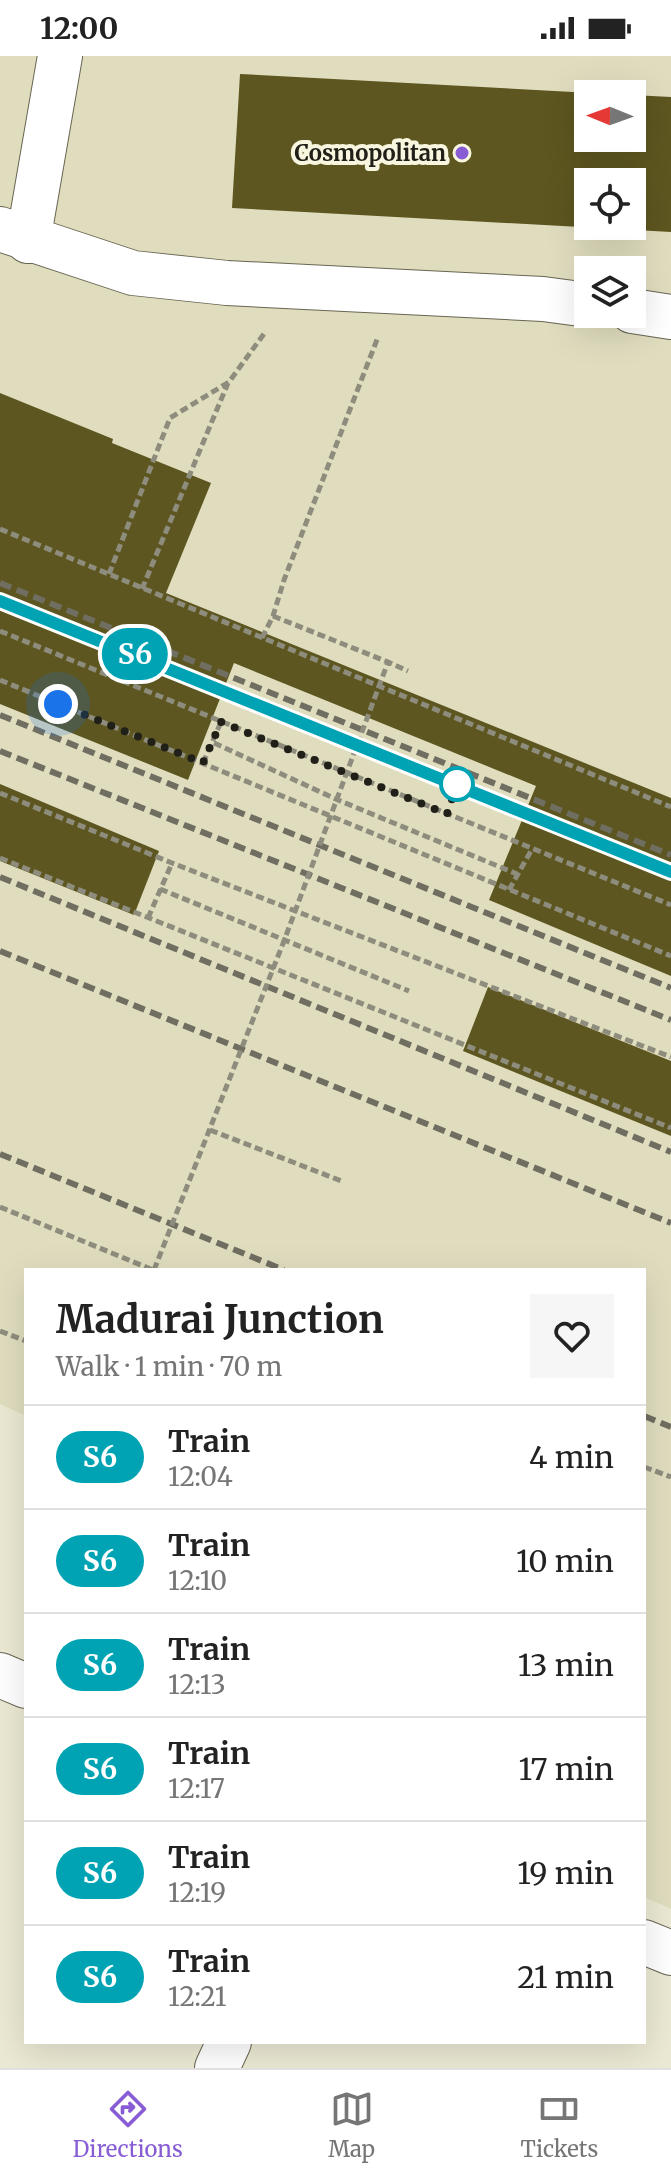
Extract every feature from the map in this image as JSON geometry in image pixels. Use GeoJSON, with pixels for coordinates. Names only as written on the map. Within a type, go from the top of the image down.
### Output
{"type":"FeatureCollection","features":[{"type":"Feature","properties":{"kind":"street"},"geometry":{"type":"LineString","coordinates":[[60,56],[14,235],[133,273],[227,283],[574,303]]}},
{"type":"Feature","properties":{"kind":"street"},"geometry":{"type":"LineString","coordinates":[[646,313],[671,317]]}},
{"type":"Feature","properties":{"kind":"street"},"geometry":{"type":"LineString","coordinates":[[0,1675],[24,1685]]}},
{"type":"Feature","properties":{"kind":"street"},"geometry":{"type":"LineString","coordinates":[[646,1943],[671,1953]]}},
{"type":"Feature","properties":{"kind":"street"},"geometry":{"type":"LineString","coordinates":[[217,2068],[228,2044]]}},
{"type":"Feature","properties":{"kind":"path"},"geometry":{"type":"LineString","coordinates":[[142,589],[229,382],[299,287]]}},
{"type":"Feature","properties":{"kind":"path"},"geometry":{"type":"LineString","coordinates":[[262,638],[273,616],[380,330]]}},
{"type":"Feature","properties":{"kind":"path"},"geometry":{"type":"LineString","coordinates":[[109,574],[170,418],[229,382]]}},
{"type":"Feature","properties":{"kind":"path"},"geometry":{"type":"LineString","coordinates":[[0,529],[671,807]]}},
{"type":"Feature","properties":{"kind":"path"},"geometry":{"type":"LineString","coordinates":[[273,616],[408,671]]}},
{"type":"Feature","properties":{"kind":"path"},"geometry":{"type":"LineString","coordinates":[[0,631],[671,905]]}},
{"type":"Feature","properties":{"kind":"path"},"geometry":{"type":"LineString","coordinates":[[155,1268],[284,941],[388,662]]}},
{"type":"Feature","properties":{"kind":"path"},"geometry":{"type":"LineString","coordinates":[[0,680],[671,956]]}},
{"type":"Feature","properties":{"kind":"path"},"geometry":{"type":"LineString","coordinates":[[203,763],[221,722]]}},
{"type":"Feature","properties":{"kind":"path"},"geometry":{"type":"LineString","coordinates":[[214,743],[338,800],[517,874]]}},
{"type":"Feature","properties":{"kind":"path"},"geometry":{"type":"LineString","coordinates":[[0,793],[671,1057]]}},
{"type":"Feature","properties":{"kind":"path"},"geometry":{"type":"LineString","coordinates":[[509,890],[532,849]]}},
{"type":"Feature","properties":{"kind":"path"},"geometry":{"type":"LineString","coordinates":[[0,858],[671,1128]]}},
{"type":"Feature","properties":{"kind":"path"},"geometry":{"type":"LineString","coordinates":[[148,918],[172,863]]}},
{"type":"Feature","properties":{"kind":"path"},"geometry":{"type":"LineString","coordinates":[[160,889],[409,991]]}},
{"type":"Feature","properties":{"kind":"path"},"geometry":{"type":"LineString","coordinates":[[210,1130],[344,1182]]}},
{"type":"Feature","properties":{"kind":"path"},"geometry":{"type":"LineString","coordinates":[[0,1207],[149,1268]]}},
{"type":"Feature","properties":{"kind":"path"},"geometry":{"type":"LineString","coordinates":[[0,1331],[24,1340]]}},
{"type":"Feature","properties":{"kind":"path"},"geometry":{"type":"LineString","coordinates":[[646,1468],[671,1477]]}},
{"type":"Feature","properties":{"kind":"shaded area"},"geometry":{"type":"Polygon","coordinates":[[[0,56],[671,56],[671,1909],[646,1898],[646,1268],[24,1268],[24,1415],[0,1404],[0,56]]]}},
{"type":"Feature","properties":{"kind":"building"},"geometry":{"type":"Polygon","coordinates":[[[240,74],[574,92],[574,152],[646,152],[646,96],[671,97],[671,232],[646,231],[646,168],[574,168],[574,227],[232,208],[240,74]]]}},
{"type":"Feature","properties":{"kind":"building"},"geometry":{"type":"Polygon","coordinates":[[[0,393],[211,483],[166,593],[671,798],[671,976],[489,900],[536,786],[234,663],[188,780],[0,704],[0,393]]]}},
{"type":"Feature","properties":{"kind":"building"},"geometry":{"type":"Polygon","coordinates":[[[0,784],[159,851],[134,915],[0,861],[0,784]]]}},
{"type":"Feature","properties":{"kind":"building"},"geometry":{"type":"Polygon","coordinates":[[[488,987],[671,1061],[671,1136],[463,1051],[488,987]]]}},
{"type":"Feature","properties":{"kind":"railway"},"geometry":{"type":"LineString","coordinates":[[0,583],[671,855]]}},
{"type":"Feature","properties":{"kind":"railway"},"geometry":{"type":"LineString","coordinates":[[0,601],[671,872]]}},
{"type":"Feature","properties":{"kind":"railway"},"geometry":{"type":"LineString","coordinates":[[0,715],[671,988]]}},
{"type":"Feature","properties":{"kind":"railway"},"geometry":{"type":"LineString","coordinates":[[0,751],[671,1020]]}},
{"type":"Feature","properties":{"kind":"railway"},"geometry":{"type":"LineString","coordinates":[[0,877],[671,1152]]}},
{"type":"Feature","properties":{"kind":"railway"},"geometry":{"type":"LineString","coordinates":[[0,951],[671,1223]]}},
{"type":"Feature","properties":{"kind":"railway"},"geometry":{"type":"LineString","coordinates":[[0,1154],[279,1268]]}},
{"type":"Feature","properties":{"kind":"railway"},"geometry":{"type":"LineString","coordinates":[[646,1417],[671,1427]]}},
{"type":"Feature","properties":{"kind":"train","name":"S6"},"geometry":{"type":"LineString","coordinates":[[0,601],[671,872]]}},
{"type":"Feature","properties":{"kind":"place","name":"Cosmopolitan"},"geometry":{"type":"Point","coordinates":[462,153]}},
{"type":"Feature","properties":{"kind":"route"},"geometry":{"type":"LineString","coordinates":[[58,704],[203,763],[221,722],[447,814],[457,784]]}}]}
